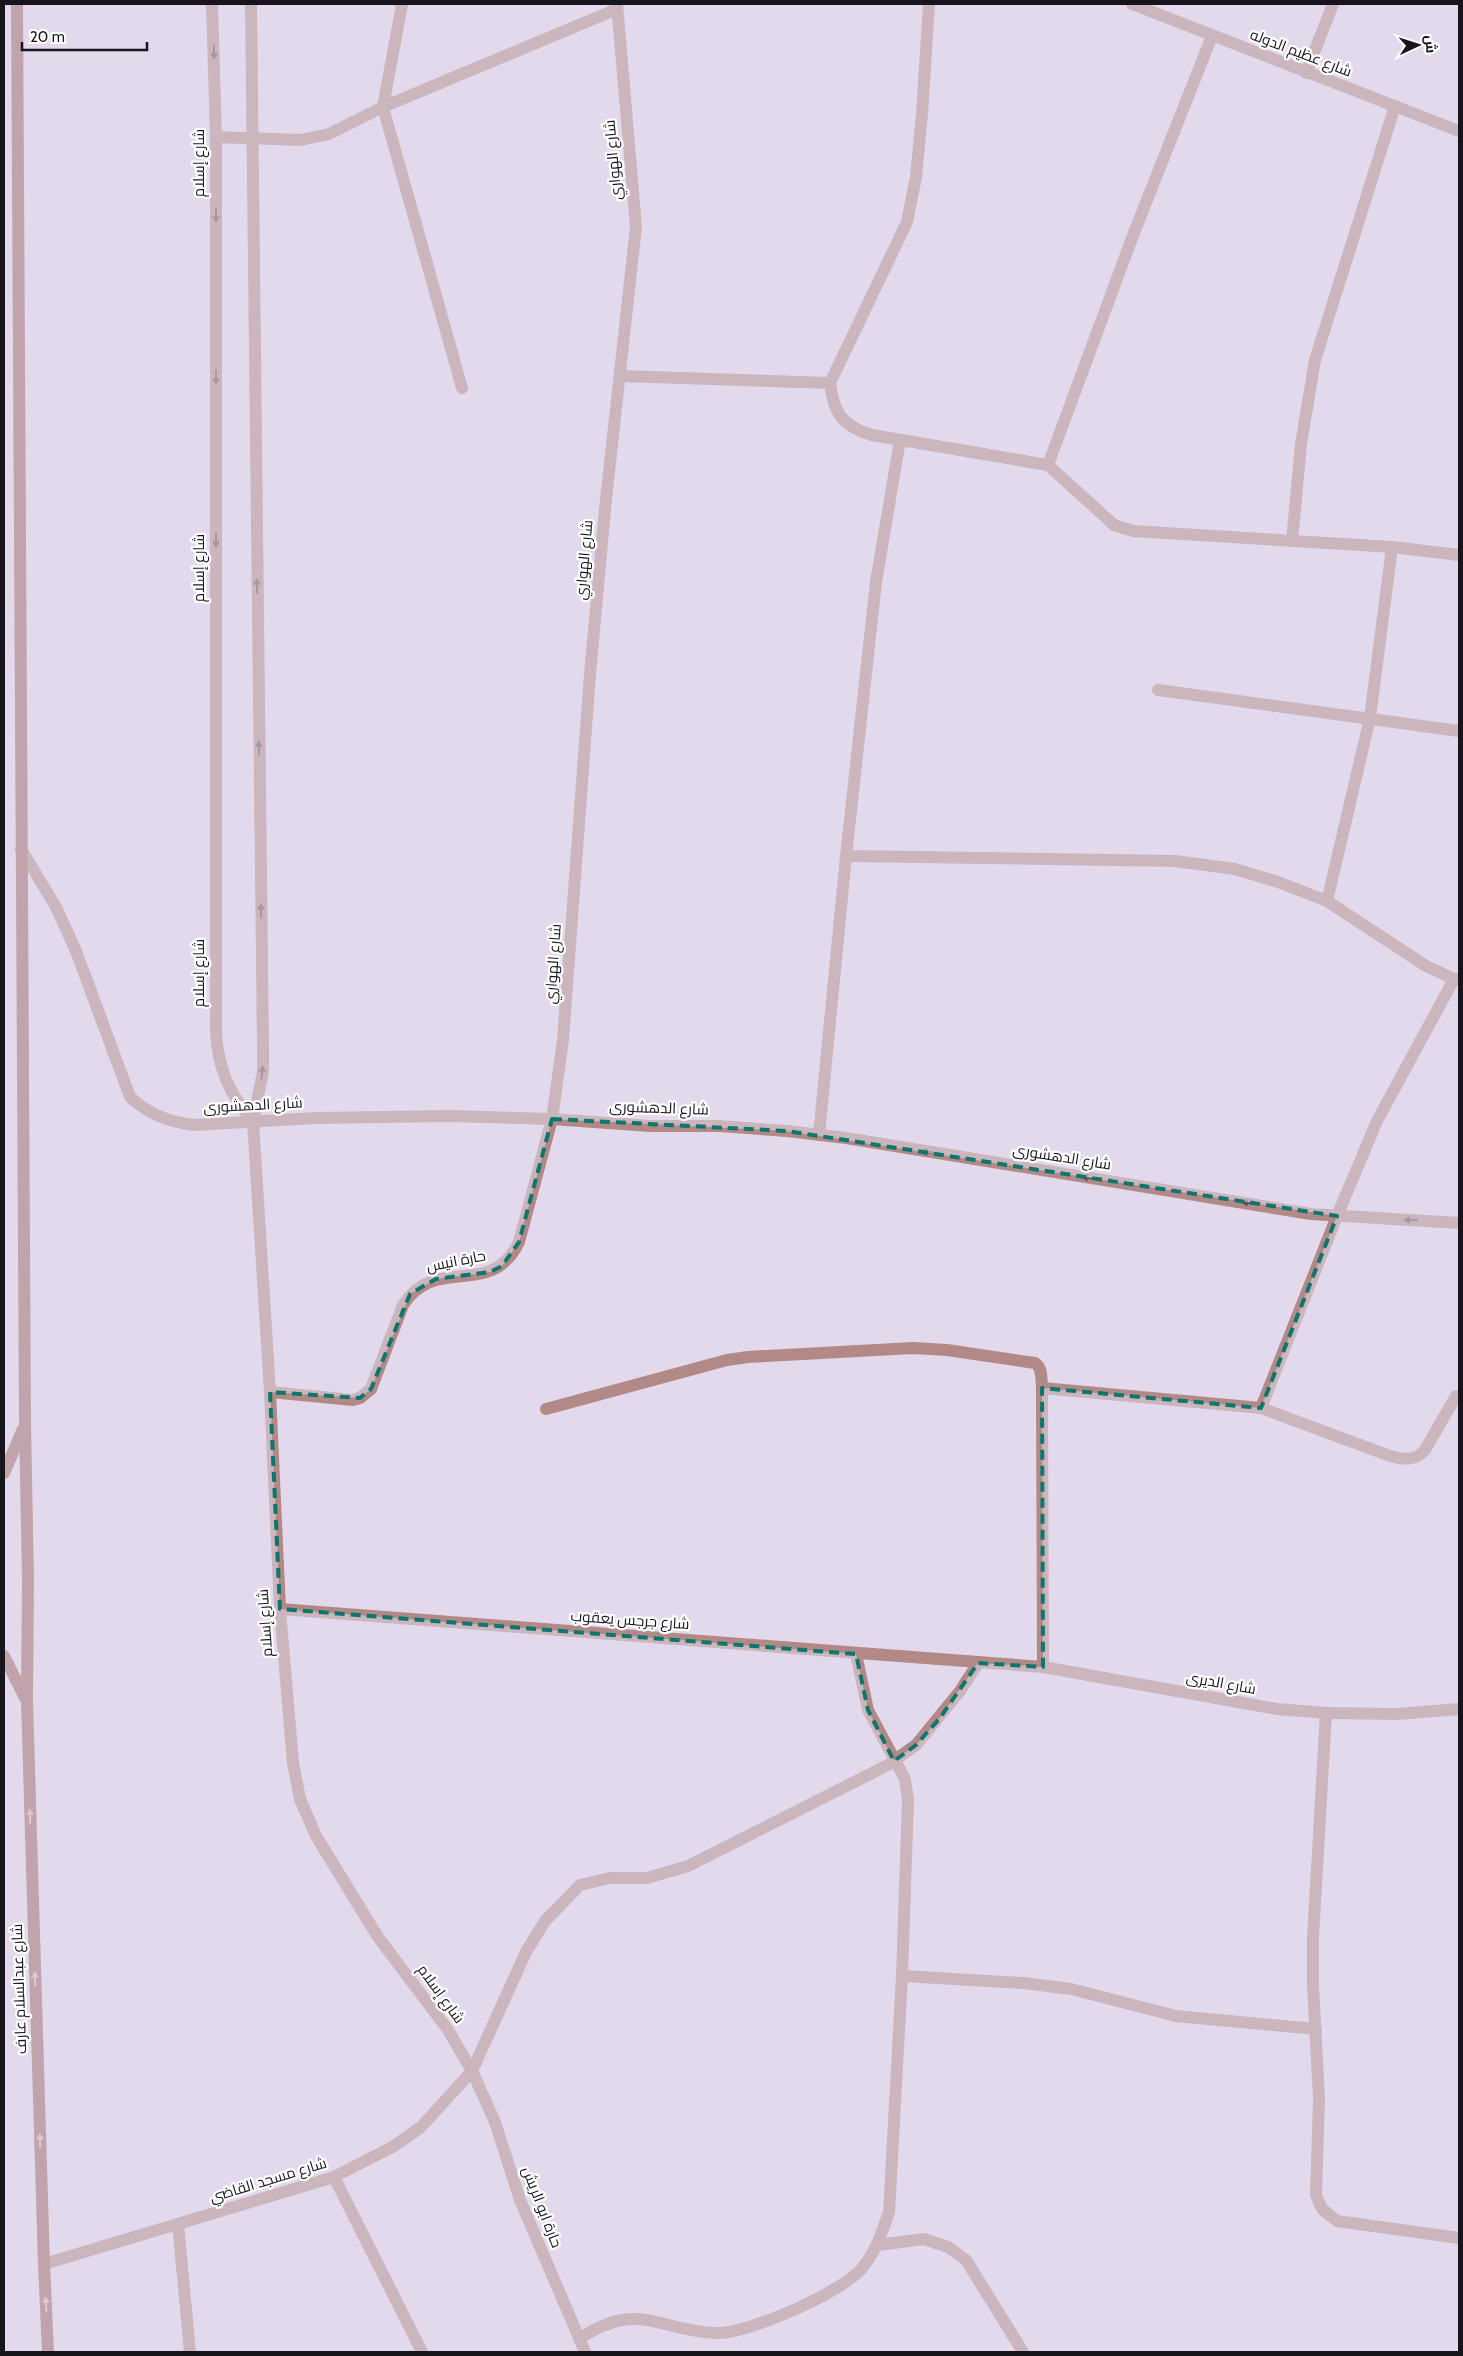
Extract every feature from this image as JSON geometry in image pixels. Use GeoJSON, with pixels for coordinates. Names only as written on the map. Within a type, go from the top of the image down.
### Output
{"type":"FeatureCollection","features":[{"type":"Feature","properties":{"kind":"main road","name":"شارع عبدالسلام عارف"},"geometry":{"type":"LineString","coordinates":[[17,4],[25,1423],[28,1580],[27,1702],[48,2352]]}},
{"type":"Feature","properties":{"kind":"main road"},"geometry":{"type":"LineString","coordinates":[[4,1473],[25,1423]]}},
{"type":"Feature","properties":{"kind":"main road"},"geometry":{"type":"LineString","coordinates":[[4,1656],[27,1702]]}},
{"type":"Feature","properties":{"kind":"street","name":"شارع إسلام"},"geometry":{"type":"LineString","coordinates":[[212,4],[216,137],[216,1032],[217,1055],[224,1077],[232,1094],[253,1121]]}},
{"type":"Feature","properties":{"kind":"street","name":"شارع إسلام"},"geometry":{"type":"LineString","coordinates":[[250,4],[263,1046],[263,1072],[253,1121],[270,1392],[280,1609],[293,1763],[300,1799],[316,1836],[378,1937],[448,2030],[472,2071]]}},
{"type":"Feature","properties":{"kind":"street"},"geometry":{"type":"LineString","coordinates":[[402,4],[383,107],[462,388]]}},
{"type":"Feature","properties":{"kind":"street"},"geometry":{"type":"LineString","coordinates":[[929,4],[916,177],[907,222],[830,384],[833,404],[843,420],[856,430],[900,440],[1048,465],[1114,525],[1133,531],[1392,547],[1459,555]]}},
{"type":"Feature","properties":{"kind":"street","name":"شارع عظيم الدوله"},"geometry":{"type":"LineString","coordinates":[[1132,4],[1459,131]]}},
{"type":"Feature","properties":{"kind":"street"},"geometry":{"type":"LineString","coordinates":[[1306,73],[1334,4]]}},
{"type":"Feature","properties":{"kind":"street"},"geometry":{"type":"LineString","coordinates":[[216,137],[301,140],[329,134],[383,107],[617,6]]}},
{"type":"Feature","properties":{"kind":"street","name":"شارع الهواري"},"geometry":{"type":"LineString","coordinates":[[552,1119],[563,1040],[590,674],[636,227],[617,6]]}},
{"type":"Feature","properties":{"kind":"street"},"geometry":{"type":"LineString","coordinates":[[1048,465],[1132,238],[1212,36]]}},
{"type":"Feature","properties":{"kind":"street"},"geometry":{"type":"LineString","coordinates":[[1292,542],[1301,444],[1315,360],[1395,106]]}},
{"type":"Feature","properties":{"kind":"street"},"geometry":{"type":"LineString","coordinates":[[620,376],[830,384]]}},
{"type":"Feature","properties":{"kind":"street"},"geometry":{"type":"LineString","coordinates":[[819,1135],[846,856],[876,582],[900,440]]}},
{"type":"Feature","properties":{"kind":"street"},"geometry":{"type":"LineString","coordinates":[[1327,901],[1370,718],[1392,547]]}},
{"type":"Feature","properties":{"kind":"street"},"geometry":{"type":"LineString","coordinates":[[1158,690],[1459,731]]}},
{"type":"Feature","properties":{"kind":"street","name":"شارع الدهشورى"},"geometry":{"type":"LineString","coordinates":[[21,849],[56,907],[76,951],[130,1097],[143,1109],[177,1123],[194,1125],[316,1118],[451,1116],[552,1119],[650,1126],[719,1126],[819,1135],[1311,1214],[1459,1223]]}},
{"type":"Feature","properties":{"kind":"street"},"geometry":{"type":"LineString","coordinates":[[846,856],[1175,861],[1235,869],[1278,882],[1327,901],[1426,966],[1456,979],[1377,1121],[1261,1408]]}},
{"type":"Feature","properties":{"kind":"street","name":"حارة انيس"},"geometry":{"type":"LineString","coordinates":[[270,1392],[352,1400],[360,1398],[371,1388],[403,1305],[410,1294],[422,1284],[436,1279],[490,1272],[502,1266],[512,1256],[519,1242],[552,1119]]}},
{"type":"Feature","properties":{"kind":"street"},"geometry":{"type":"LineString","coordinates":[[546,1409],[728,1360],[748,1357],[913,1348],[947,1350],[1035,1363],[1041,1370],[1042,1388],[1043,1667]]}},
{"type":"Feature","properties":{"kind":"street"},"geometry":{"type":"LineString","coordinates":[[1042,1388],[1261,1408],[1390,1456],[1409,1459],[1418,1458],[1425,1450],[1456,1396]]}},
{"type":"Feature","properties":{"kind":"street","name":"شارع جرجس يعقوب"},"geometry":{"type":"LineString","coordinates":[[280,1609],[978,1663]]}},
{"type":"Feature","properties":{"kind":"street"},"geometry":{"type":"LineString","coordinates":[[579,2339],[608,2322],[622,2319],[643,2319],[716,2333],[734,2332],[751,2328],[835,2289],[862,2269],[878,2245],[889,2212],[902,1976],[908,1800],[905,1779],[868,1710],[856,1654]]}},
{"type":"Feature","properties":{"kind":"street","name":"شارع الديرى"},"geometry":{"type":"LineString","coordinates":[[978,1663],[1043,1667],[1229,1702],[1326,1713],[1398,1714],[1459,1708]]}},
{"type":"Feature","properties":{"kind":"street","name":"شارع مسجد القاضي"},"geometry":{"type":"LineString","coordinates":[[44,2264],[334,2178],[394,2146],[421,2128],[472,2071],[526,1952],[545,1921],[580,1884],[610,1878],[647,1878],[668,1874],[688,1866],[894,1761],[916,1745],[940,1718],[978,1663]]}},
{"type":"Feature","properties":{"kind":"street"},"geometry":{"type":"LineString","coordinates":[[1326,1713],[1313,1937],[1319,2098],[1316,2195],[1322,2209],[1337,2221],[1459,2238]]}},
{"type":"Feature","properties":{"kind":"street"},"geometry":{"type":"LineString","coordinates":[[902,1976],[1024,1983],[1071,1989],[1176,2016],[1316,2029]]}},
{"type":"Feature","properties":{"kind":"street","name":"حارة ابو الريش"},"geometry":{"type":"LineString","coordinates":[[472,2071],[495,2122],[520,2200],[585,2352]]}},
{"type":"Feature","properties":{"kind":"street"},"geometry":{"type":"LineString","coordinates":[[334,2178],[422,2352]]}},
{"type":"Feature","properties":{"kind":"street"},"geometry":{"type":"LineString","coordinates":[[178,2224],[190,2352]]}},
{"type":"Feature","properties":{"kind":"street"},"geometry":{"type":"LineString","coordinates":[[878,2245],[924,2239],[948,2247],[966,2260],[1022,2352]]}},
{"type":"Feature","properties":{"kind":"highlighted area"},"geometry":{"type":"Polygon","coordinates":[[[552,1119],[787,1131],[1337,1216],[1261,1408],[1042,1388],[1043,1667],[978,1663],[940,1718],[916,1745],[894,1761],[868,1710],[856,1654],[280,1609],[270,1392],[360,1398],[371,1389],[410,1294],[436,1279],[490,1272],[502,1266],[519,1242],[552,1119]]]}}]}
